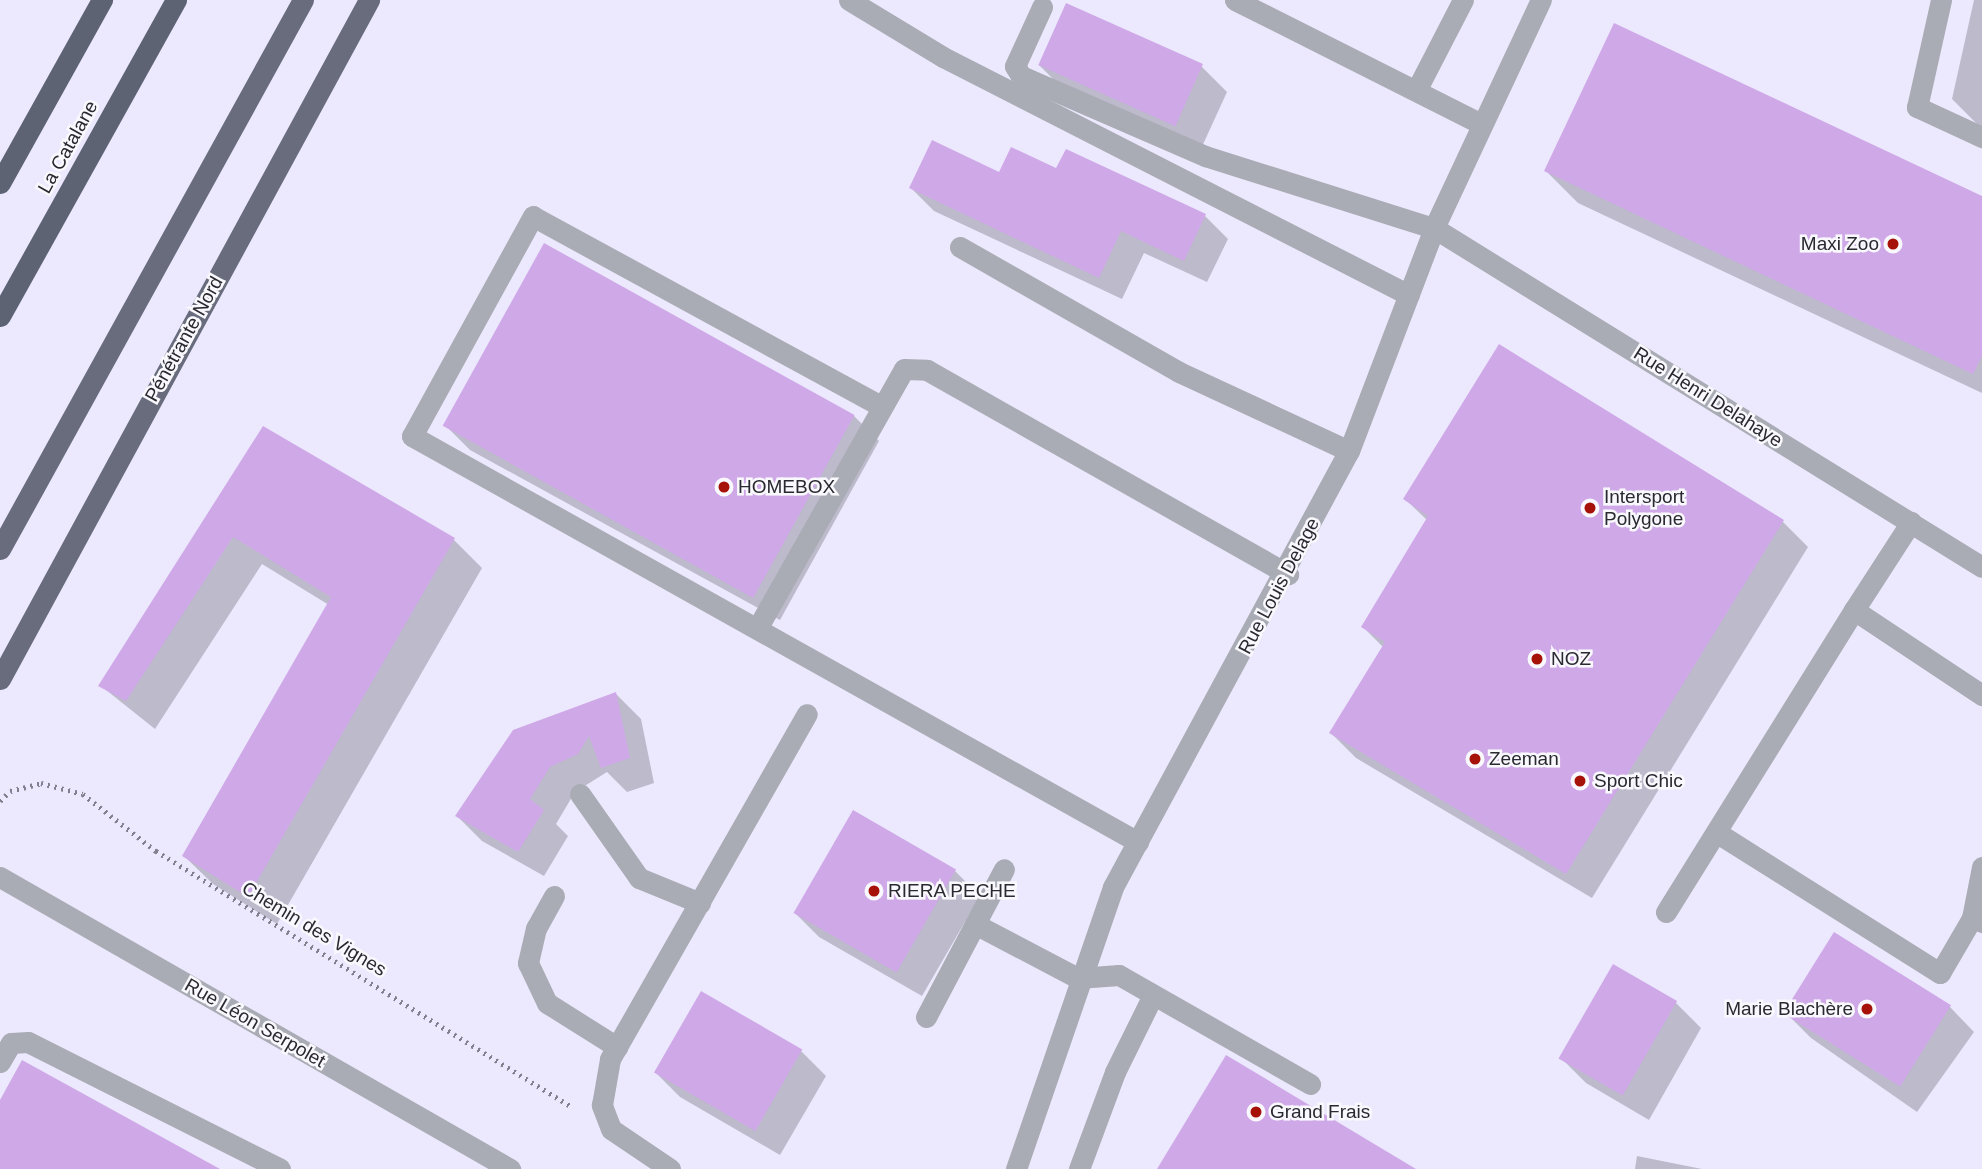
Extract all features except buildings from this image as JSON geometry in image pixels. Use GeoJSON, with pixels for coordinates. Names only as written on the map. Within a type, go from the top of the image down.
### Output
{"type":"FeatureCollection","features":[{"type":"Feature","properties":{"kind":"highway"},"geometry":{"type":"LineString","coordinates":[[0,183],[102,0]]}},
{"type":"Feature","properties":{"kind":"highway","name":"La Catalane"},"geometry":{"type":"LineString","coordinates":[[0,316],[176,0]]}},
{"type":"Feature","properties":{"kind":"highway"},"geometry":{"type":"LineString","coordinates":[[0,549],[303,0]]}},
{"type":"Feature","properties":{"kind":"highway","name":"Pénétrante Nord"},"geometry":{"type":"LineString","coordinates":[[0,679],[369,0]]}},
{"type":"Feature","properties":{"kind":"street"},"geometry":{"type":"LineString","coordinates":[[849,0],[943,57],[1409,295]]}},
{"type":"Feature","properties":{"kind":"street"},"geometry":{"type":"LineString","coordinates":[[1235,0],[1418,87],[1482,124]]}},
{"type":"Feature","properties":{"kind":"street"},"geometry":{"type":"LineString","coordinates":[[1418,87],[1463,0]]}},
{"type":"Feature","properties":{"kind":"street","name":"Rue Louis Delage"},"geometry":{"type":"LineString","coordinates":[[1016,1169],[1078,978],[1138,842],[1288,574],[1349,451],[1434,228],[1541,0]]}},
{"type":"Feature","properties":{"kind":"street"},"geometry":{"type":"LineString","coordinates":[[1941,0],[1917,107],[1982,137]]}},
{"type":"Feature","properties":{"kind":"street","name":"Rue Henri Delahaye"},"geometry":{"type":"LineString","coordinates":[[1042,7],[1015,66],[1021,76],[1205,156],[1434,228],[1982,567]]}},
{"type":"Feature","properties":{"kind":"street"},"geometry":{"type":"LineString","coordinates":[[879,405],[533,216],[412,436],[758,627],[1138,842]]}},
{"type":"Feature","properties":{"kind":"street"},"geometry":{"type":"LineString","coordinates":[[960,247],[1179,372],[1349,451]]}},
{"type":"Feature","properties":{"kind":"street"},"geometry":{"type":"LineString","coordinates":[[758,627],[879,405],[904,369],[927,370],[1288,574]]}},
{"type":"Feature","properties":{"kind":"street"},"geometry":{"type":"LineString","coordinates":[[1666,912],[1719,834],[1854,610],[1911,522]]}},
{"type":"Feature","properties":{"kind":"street"},"geometry":{"type":"LineString","coordinates":[[1854,610],[1982,695]]}},
{"type":"Feature","properties":{"kind":"street"},"geometry":{"type":"LineString","coordinates":[[670,1169],[611,1129],[602,1105],[617,1047],[807,714]]}},
{"type":"Feature","properties":{"kind":"street"},"geometry":{"type":"LineString","coordinates":[[580,794],[639,878],[700,903]]}},
{"type":"Feature","properties":{"kind":"street"},"geometry":{"type":"LineString","coordinates":[[1719,834],[1940,973],[1977,920],[1982,867]]}},
{"type":"Feature","properties":{"kind":"street"},"geometry":{"type":"LineString","coordinates":[[926,1017],[1004,869]]}},
{"type":"Feature","properties":{"kind":"street","name":"Rue Léon Serpolet"},"geometry":{"type":"LineString","coordinates":[[0,877],[510,1169]]}},
{"type":"Feature","properties":{"kind":"street"},"geometry":{"type":"LineString","coordinates":[[554,896],[536,928],[528,963],[547,1003],[617,1047]]}},
{"type":"Feature","properties":{"kind":"street"},"geometry":{"type":"LineString","coordinates":[[975,924],[1078,978],[1119,975],[1152,997],[1193,1012],[1310,1084]]}},
{"type":"Feature","properties":{"kind":"street"},"geometry":{"type":"LineString","coordinates":[[1079,1169],[1115,1072],[1152,997]]}},
{"type":"Feature","properties":{"kind":"street"},"geometry":{"type":"LineString","coordinates":[[0,1062],[11,1043],[28,1042],[279,1169]]}},
{"type":"Feature","properties":{"kind":"path","name":"Chemin des Vignes"},"geometry":{"type":"LineString","coordinates":[[0,801],[10,791],[41,783],[83,794],[156,850],[611,1129]]}},
{"type":"Feature","properties":{"kind":"place","name":"Maxi Zoo"},"geometry":{"type":"Point","coordinates":[1893,244]}},
{"type":"Feature","properties":{"kind":"place","name":"HOMEBOX"},"geometry":{"type":"Point","coordinates":[724,487]}},
{"type":"Feature","properties":{"kind":"place","name":"Intersport Polygone"},"geometry":{"type":"Point","coordinates":[1590,508]}},
{"type":"Feature","properties":{"kind":"place","name":"NOZ"},"geometry":{"type":"Point","coordinates":[1537,659]}},
{"type":"Feature","properties":{"kind":"place","name":"Zeeman"},"geometry":{"type":"Point","coordinates":[1475,759]}},
{"type":"Feature","properties":{"kind":"place","name":"Sport Chic"},"geometry":{"type":"Point","coordinates":[1580,781]}},
{"type":"Feature","properties":{"kind":"place","name":"RIERA PECHE"},"geometry":{"type":"Point","coordinates":[874,891]}},
{"type":"Feature","properties":{"kind":"place","name":"Marie Blachère"},"geometry":{"type":"Point","coordinates":[1867,1009]}},
{"type":"Feature","properties":{"kind":"place","name":"Grand Frais"},"geometry":{"type":"Point","coordinates":[1256,1112]}}]}
